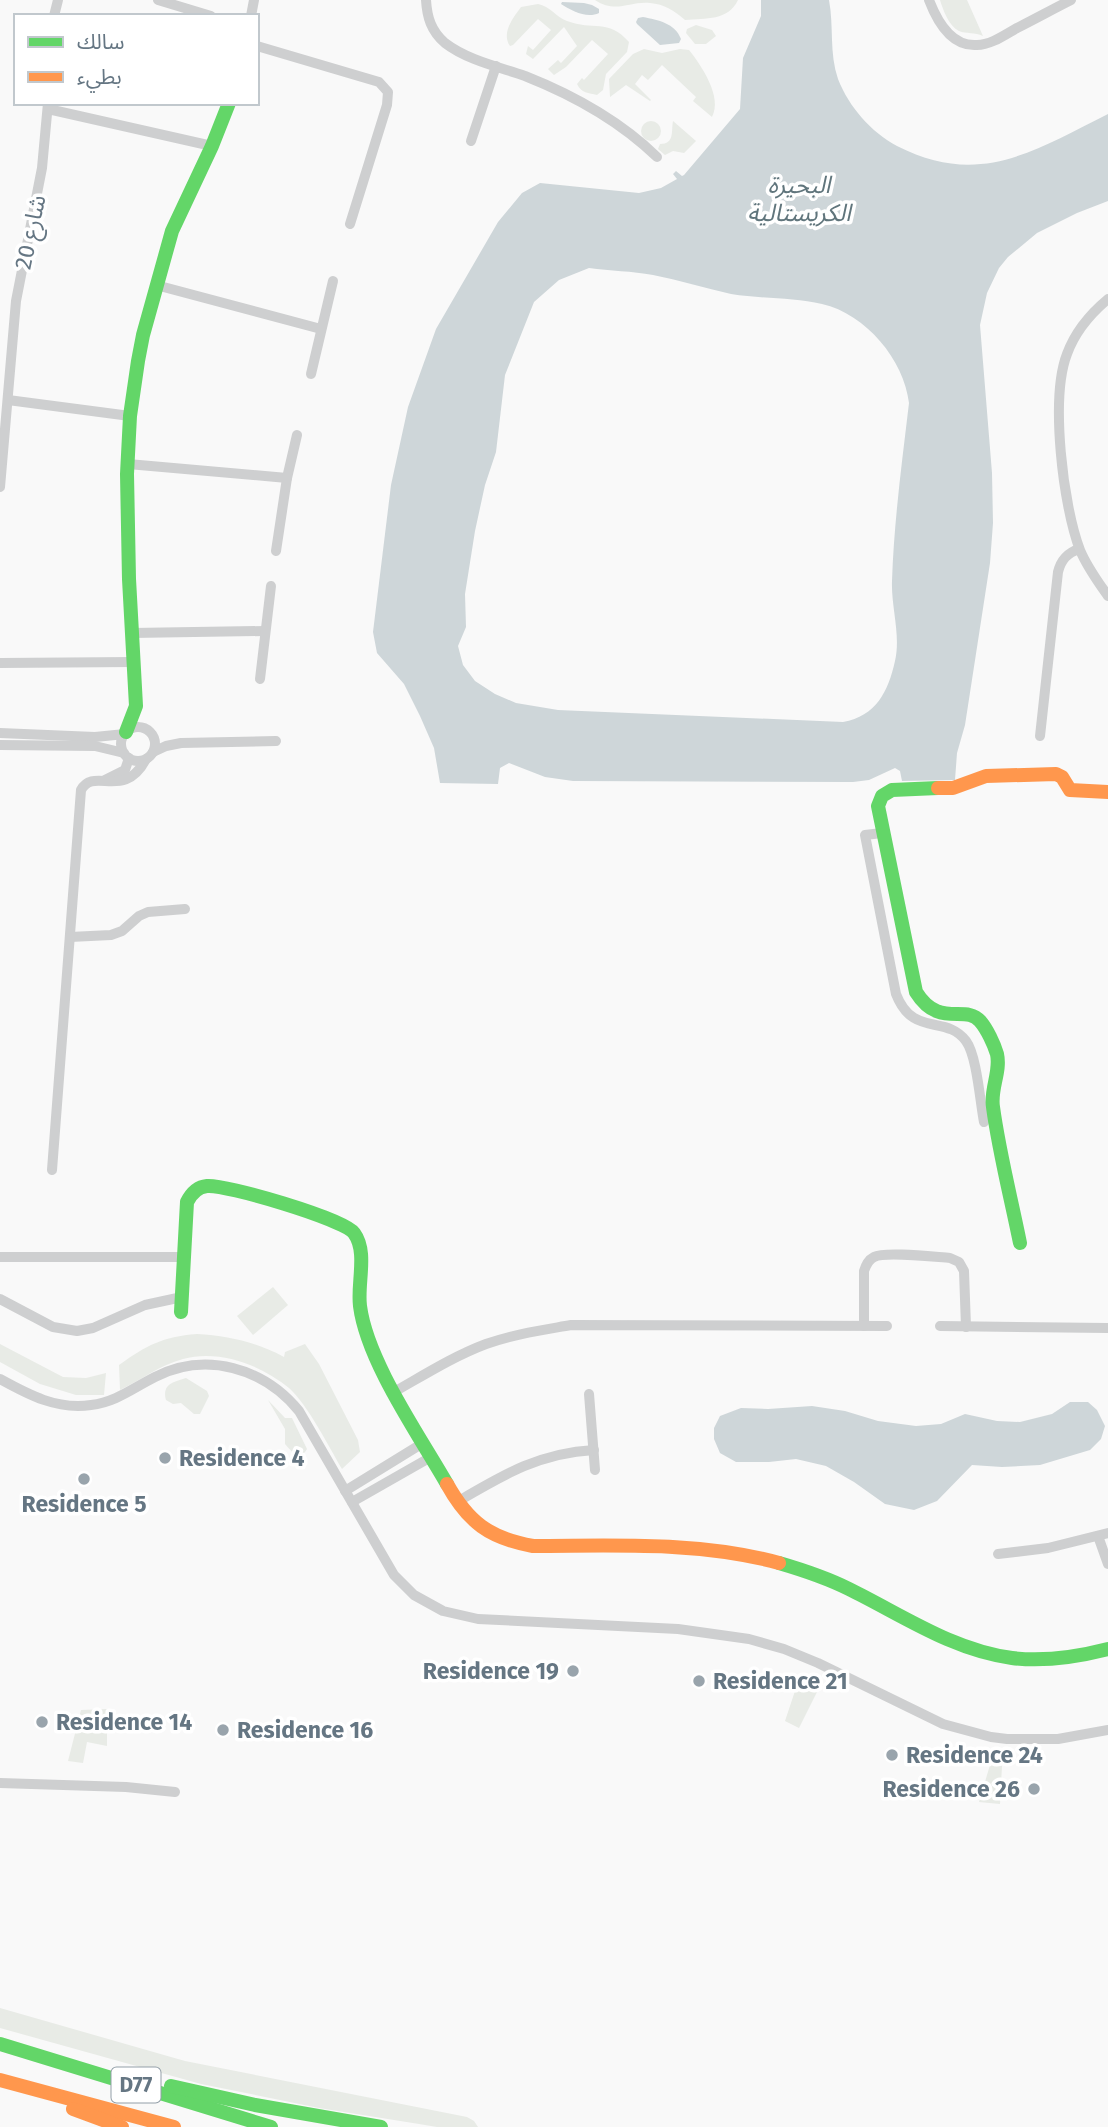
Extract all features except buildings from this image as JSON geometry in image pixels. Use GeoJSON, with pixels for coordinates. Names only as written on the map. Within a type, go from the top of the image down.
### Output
{"type":"FeatureCollection","features":[{"type":"Feature","properties":{"kind":"street"},"geometry":{"type":"LineString","coordinates":[[158,0],[204,14]]}},
{"type":"Feature","properties":{"kind":"street"},"geometry":{"type":"LineString","coordinates":[[427,0],[431,24],[443,41],[480,60],[566,95],[600,113],[633,135],[657,157]]}},
{"type":"Feature","properties":{"kind":"street"},"geometry":{"type":"LineString","coordinates":[[929,0],[940,24],[950,35],[974,45],[996,39],[1071,0]]}},
{"type":"Feature","properties":{"kind":"street"},"geometry":{"type":"LineString","coordinates":[[259,47],[379,82],[388,92],[387,105],[350,224]]}},
{"type":"Feature","properties":{"kind":"street"},"geometry":{"type":"LineString","coordinates":[[471,141],[496,66]]}},
{"type":"Feature","properties":{"kind":"street"},"geometry":{"type":"LineString","coordinates":[[105,780],[115,783],[130,778],[142,767],[155,742],[136,706],[128,579],[130,416],[143,335],[172,232],[228,105]]}},
{"type":"Feature","properties":{"kind":"street"},"geometry":{"type":"LineString","coordinates":[[48,106],[212,146]]}},
{"type":"Feature","properties":{"kind":"street","name":"شارع 20"},"geometry":{"type":"LineString","coordinates":[[0,487],[16,301],[43,168],[48,106]]}},
{"type":"Feature","properties":{"kind":"street"},"geometry":{"type":"LineString","coordinates":[[311,374],[333,281]]}},
{"type":"Feature","properties":{"kind":"street"},"geometry":{"type":"LineString","coordinates":[[156,285],[321,329]]}},
{"type":"Feature","properties":{"kind":"street"},"geometry":{"type":"LineString","coordinates":[[1108,299],[1075,336],[1067,353],[1060,380],[1059,420],[1064,476],[1079,549],[1088,568],[1108,596]]}},
{"type":"Feature","properties":{"kind":"street"},"geometry":{"type":"LineString","coordinates":[[8,400],[130,416]]}},
{"type":"Feature","properties":{"kind":"street"},"geometry":{"type":"LineString","coordinates":[[276,551],[287,478],[298,435]]}},
{"type":"Feature","properties":{"kind":"street"},"geometry":{"type":"LineString","coordinates":[[128,464],[287,478]]}},
{"type":"Feature","properties":{"kind":"street"},"geometry":{"type":"LineString","coordinates":[[1040,736],[1058,572],[1064,558],[1079,549]]}},
{"type":"Feature","properties":{"kind":"street"},"geometry":{"type":"LineString","coordinates":[[260,680],[271,586]]}},
{"type":"Feature","properties":{"kind":"street"},"geometry":{"type":"LineString","coordinates":[[132,633],[264,631]]}},
{"type":"Feature","properties":{"kind":"street"},"geometry":{"type":"LineString","coordinates":[[0,663],[133,662]]}},
{"type":"Feature","properties":{"kind":"street"},"geometry":{"type":"LineString","coordinates":[[52,1170],[81,790],[87,782],[105,780],[125,770],[126,755],[121,743],[136,706]]}},
{"type":"Feature","properties":{"kind":"street"},"geometry":{"type":"LineString","coordinates":[[0,733],[86,737],[126,733],[134,728],[181,743]]}},
{"type":"Feature","properties":{"kind":"street"},"geometry":{"type":"LineString","coordinates":[[17,733],[17,745]]}},
{"type":"Feature","properties":{"kind":"street"},"geometry":{"type":"LineString","coordinates":[[0,745],[95,746],[139,761],[166,746],[181,743],[275,741]]}},
{"type":"Feature","properties":{"kind":"street"},"geometry":{"type":"LineString","coordinates":[[1020,1243],[992,1104],[992,1090],[998,1068],[997,1054],[977,1017],[937,1013],[919,997],[878,806],[882,796],[892,790],[953,788],[986,776],[1056,774],[1062,777],[1070,790],[1108,792]]}},
{"type":"Feature","properties":{"kind":"street"},"geometry":{"type":"LineString","coordinates":[[883,833],[865,835],[896,994],[901,1006],[915,1019],[926,1024],[950,1028],[965,1039],[972,1057],[984,1122]]}},
{"type":"Feature","properties":{"kind":"street"},"geometry":{"type":"LineString","coordinates":[[70,937],[111,935],[122,931],[148,912],[185,909]]}},
{"type":"Feature","properties":{"kind":"street"},"geometry":{"type":"LineString","coordinates":[[181,1312],[187,1202],[193,1192],[204,1186],[246,1194],[344,1224],[352,1230],[360,1244],[360,1305],[371,1347],[457,1502],[468,1517],[485,1529],[503,1539],[523,1544],[689,1549],[770,1561],[828,1580],[956,1643],[997,1656],[1053,1658],[1108,1649]]}},
{"type":"Feature","properties":{"kind":"street"},"geometry":{"type":"LineString","coordinates":[[863,1326],[864,1271],[873,1257],[885,1255],[950,1258],[959,1262],[965,1274],[966,1327]]}},
{"type":"Feature","properties":{"kind":"street"},"geometry":{"type":"LineString","coordinates":[[0,1257],[184,1257]]}},
{"type":"Feature","properties":{"kind":"street"},"geometry":{"type":"LineString","coordinates":[[0,1298],[53,1327],[77,1331],[93,1328],[145,1305],[182,1297]]}},
{"type":"Feature","properties":{"kind":"street"},"geometry":{"type":"LineString","coordinates":[[394,1392],[447,1362],[487,1344],[520,1334],[571,1325],[887,1326]]}},
{"type":"Feature","properties":{"kind":"street"},"geometry":{"type":"LineString","coordinates":[[940,1326],[1108,1328]]}},
{"type":"Feature","properties":{"kind":"street"},"geometry":{"type":"LineString","coordinates":[[0,1379],[41,1400],[82,1406],[103,1403],[122,1396],[176,1368],[201,1364],[238,1369],[262,1378],[291,1402],[311,1430],[386,1564],[400,1582],[420,1599],[453,1615],[488,1620],[678,1629],[733,1636],[803,1656],[935,1721],[991,1737],[1058,1739],[1108,1730]]}},
{"type":"Feature","properties":{"kind":"street"},"geometry":{"type":"LineString","coordinates":[[589,1394],[596,1470]]}},
{"type":"Feature","properties":{"kind":"street"},"geometry":{"type":"LineString","coordinates":[[345,1490],[386,1466],[427,1450]]}},
{"type":"Feature","properties":{"kind":"street"},"geometry":{"type":"LineString","coordinates":[[352,1502],[394,1478],[427,1450]]}},
{"type":"Feature","properties":{"kind":"street"},"geometry":{"type":"LineString","coordinates":[[457,1502],[522,1465],[564,1453],[594,1450]]}},
{"type":"Feature","properties":{"kind":"street"},"geometry":{"type":"LineString","coordinates":[[386,1466],[394,1478]]}},
{"type":"Feature","properties":{"kind":"street"},"geometry":{"type":"LineString","coordinates":[[998,1554],[1048,1548],[1103,1535],[1108,1564]]}},
{"type":"Feature","properties":{"kind":"street"},"geometry":{"type":"LineString","coordinates":[[0,1783],[127,1787],[175,1792]]}},
{"type":"Feature","properties":{"kind":"street","name":"D77"},"geometry":{"type":"LineString","coordinates":[[0,2044],[271,2127]]}},
{"type":"Feature","properties":{"kind":"street"},"geometry":{"type":"LineString","coordinates":[[110,2077],[166,2085],[266,2107],[381,2127]]}},
{"type":"Feature","properties":{"kind":"street","name":"D77"},"geometry":{"type":"LineString","coordinates":[[0,2080],[174,2127]]}},
{"type":"Feature","properties":{"kind":"street"},"geometry":{"type":"LineString","coordinates":[[34,2089],[70,2108],[122,2127]]}},
{"type":"Feature","properties":{"kind":"shaded area"},"geometry":{"type":"Polygon","coordinates":[[[595,0],[738,0],[734,7],[722,15],[685,20],[669,8],[655,4],[616,7],[595,0]]]}},
{"type":"Feature","properties":{"kind":"shaded area"},"geometry":{"type":"Polygon","coordinates":[[[940,0],[967,0],[983,36],[955,29],[940,0]]]}},
{"type":"Feature","properties":{"kind":"shaded area"},"geometry":{"type":"Polygon","coordinates":[[[538,4],[576,24],[607,27],[629,42],[627,52],[606,74],[603,90],[597,95],[583,91],[577,84],[608,54],[592,40],[566,67],[554,75],[548,69],[558,60],[561,63],[577,46],[564,27],[533,59],[526,54],[528,46],[533,50],[551,30],[538,19],[510,46],[507,31],[521,7],[538,4]]]}},
{"type":"Feature","properties":{"kind":"shaded area"},"geometry":{"type":"Polygon","coordinates":[[[696,25],[712,30],[716,36],[706,44],[695,44],[686,33],[687,29],[696,25]]]}},
{"type":"Feature","properties":{"kind":"shaded area"},"geometry":{"type":"Polygon","coordinates":[[[644,49],[662,53],[689,50],[713,91],[715,109],[712,117],[693,101],[696,97],[662,65],[648,80],[642,75],[635,84],[650,101],[626,85],[610,97],[609,79],[633,54],[644,49]]]}},
{"type":"Feature","properties":{"kind":"shaded area"},"geometry":{"type":"Polygon","coordinates":[[[651,121],[658,124],[661,131],[658,138],[651,141],[644,138],[641,131],[644,124],[651,121]]]}},
{"type":"Feature","properties":{"kind":"shaded area"},"geometry":{"type":"Polygon","coordinates":[[[673,121],[696,141],[684,153],[673,151],[665,155],[658,149],[660,144],[670,139],[673,121]]]}},
{"type":"Feature","properties":{"kind":"shaded area"},"geometry":{"type":"Polygon","coordinates":[[[273,1287],[288,1305],[253,1335],[237,1316],[273,1287]]]}},
{"type":"Feature","properties":{"kind":"shaded area"},"geometry":{"type":"Polygon","coordinates":[[[197,1334],[242,1341],[284,1357],[285,1352],[305,1344],[319,1364],[358,1440],[360,1452],[342,1469],[296,1395],[266,1372],[239,1361],[211,1356],[183,1359],[120,1390],[119,1365],[155,1343],[197,1334]]]}},
{"type":"Feature","properties":{"kind":"shaded area"},"geometry":{"type":"Polygon","coordinates":[[[0,1344],[63,1377],[86,1378],[106,1373],[104,1395],[76,1395],[40,1384],[0,1362],[0,1344]]]}},
{"type":"Feature","properties":{"kind":"shaded area"},"geometry":{"type":"Polygon","coordinates":[[[186,1378],[207,1391],[209,1396],[200,1414],[194,1414],[181,1403],[173,1404],[166,1400],[167,1387],[186,1378]]]}},
{"type":"Feature","properties":{"kind":"shaded area"},"geometry":{"type":"Polygon","coordinates":[[[268,1400],[285,1418],[292,1418],[307,1449],[301,1455],[290,1450],[285,1444],[285,1429],[268,1400]]]}},
{"type":"Feature","properties":{"kind":"shaded area"},"geometry":{"type":"Polygon","coordinates":[[[798,1682],[818,1690],[799,1728],[785,1721],[798,1682]]]}},
{"type":"Feature","properties":{"kind":"shaded area"},"geometry":{"type":"Polygon","coordinates":[[[107,1709],[107,1746],[87,1742],[83,1763],[68,1761],[81,1710],[107,1709]]]}},
{"type":"Feature","properties":{"kind":"shaded area"},"geometry":{"type":"Polygon","coordinates":[[[990,1765],[1002,1766],[1000,1804],[979,1802],[990,1765]]]}},
{"type":"Feature","properties":{"kind":"shaded area"},"geometry":{"type":"Polygon","coordinates":[[[0,2008],[185,2061],[467,2117],[478,2127],[437,2127],[319,2108],[201,2084],[0,2028],[0,2008]]]}},
{"type":"Feature","properties":{"kind":"water","name":"البحيرة الكريستالية"},"geometry":{"type":"Polygon","coordinates":[[[761,0],[829,0],[835,69],[848,99],[878,134],[897,146],[927,158],[954,164],[1006,160],[1055,141],[1108,114],[1108,201],[1037,233],[1008,257],[999,268],[987,293],[980,325],[992,473],[993,523],[990,563],[965,725],[957,753],[955,780],[902,781],[900,771],[895,768],[869,780],[853,782],[573,781],[545,777],[509,763],[500,768],[498,784],[440,783],[434,748],[420,716],[404,684],[377,653],[373,632],[391,485],[408,407],[436,329],[498,222],[522,193],[540,183],[639,193],[661,188],[677,179],[673,174],[676,171],[684,175],[740,109],[743,58],[761,16],[761,0]],[[589,268],[559,280],[534,302],[505,375],[496,452],[485,485],[465,594],[466,627],[458,646],[463,665],[475,681],[495,694],[516,703],[558,710],[843,722],[864,714],[879,701],[889,683],[897,651],[892,591],[893,559],[909,403],[906,387],[891,355],[868,328],[838,309],[822,304],[731,294],[653,275],[589,268]]]}},
{"type":"Feature","properties":{"kind":"water"},"geometry":{"type":"Polygon","coordinates":[[[561,4],[592,5],[599,9],[599,13],[580,13],[561,4]]]}},
{"type":"Feature","properties":{"kind":"water"},"geometry":{"type":"Polygon","coordinates":[[[638,18],[660,21],[675,29],[681,39],[679,43],[660,45],[637,24],[638,18]]]}},
{"type":"Feature","properties":{"kind":"water"},"geometry":{"type":"Polygon","coordinates":[[[1070,1402],[1088,1402],[1097,1410],[1105,1426],[1101,1439],[1090,1450],[1040,1465],[972,1465],[937,1501],[914,1510],[885,1504],[826,1466],[796,1459],[736,1462],[720,1453],[714,1439],[714,1428],[720,1416],[741,1408],[812,1406],[845,1411],[878,1421],[916,1426],[941,1424],[965,1414],[997,1421],[1020,1422],[1052,1414],[1070,1402]]]}},
{"type":"Feature","properties":{"kind":"traffic: fast"},"geometry":{"type":"LineString","coordinates":[[126,732],[136,706],[127,474],[130,416],[138,361],[172,231],[228,105]]}},
{"type":"Feature","properties":{"kind":"traffic: fast"},"geometry":{"type":"LineString","coordinates":[[938,788],[892,790],[882,796],[878,806],[916,992],[934,1010],[974,1016],[985,1028],[997,1054],[993,1107],[1020,1243]]}},
{"type":"Feature","properties":{"kind":"traffic: fast"},"geometry":{"type":"LineString","coordinates":[[181,1312],[187,1202],[200,1188],[218,1187],[259,1196],[308,1211],[346,1227],[354,1233],[360,1249],[360,1306],[373,1350],[383,1374],[447,1484]]}},
{"type":"Feature","properties":{"kind":"traffic: fast"},"geometry":{"type":"LineString","coordinates":[[779,1563],[832,1581],[948,1640],[990,1654],[1012,1658],[1049,1659],[1108,1649]]}},
{"type":"Feature","properties":{"kind":"traffic: fast"},"geometry":{"type":"LineString","coordinates":[[0,2044],[271,2127]]}},
{"type":"Feature","properties":{"kind":"traffic: fast"},"geometry":{"type":"LineString","coordinates":[[171,2086],[255,2105],[381,2127]]}},
{"type":"Feature","properties":{"kind":"traffic: slow"},"geometry":{"type":"LineString","coordinates":[[938,788],[953,788],[986,776],[1056,774],[1062,777],[1070,790],[1108,792]]}},
{"type":"Feature","properties":{"kind":"traffic: slow"},"geometry":{"type":"LineString","coordinates":[[447,1484],[463,1509],[481,1526],[518,1543],[533,1546],[688,1548],[779,1563]]}},
{"type":"Feature","properties":{"kind":"traffic: slow"},"geometry":{"type":"LineString","coordinates":[[0,2080],[174,2127]]}},
{"type":"Feature","properties":{"kind":"traffic: slow"},"geometry":{"type":"LineString","coordinates":[[73,2109],[122,2127]]}},
{"type":"Feature","properties":{"kind":"place","name":"Residence 4"},"geometry":{"type":"Point","coordinates":[165,1458]}},
{"type":"Feature","properties":{"kind":"place","name":"Residence 5"},"geometry":{"type":"Point","coordinates":[84,1479]}},
{"type":"Feature","properties":{"kind":"place","name":"Residence 19"},"geometry":{"type":"Point","coordinates":[573,1671]}},
{"type":"Feature","properties":{"kind":"place","name":"Residence 21"},"geometry":{"type":"Point","coordinates":[699,1681]}},
{"type":"Feature","properties":{"kind":"place","name":"Residence 14"},"geometry":{"type":"Point","coordinates":[42,1722]}},
{"type":"Feature","properties":{"kind":"place","name":"Residence 16"},"geometry":{"type":"Point","coordinates":[223,1730]}},
{"type":"Feature","properties":{"kind":"place","name":"Residence 24"},"geometry":{"type":"Point","coordinates":[892,1755]}},
{"type":"Feature","properties":{"kind":"place","name":"Residence 26"},"geometry":{"type":"Point","coordinates":[1034,1789]}}]}
